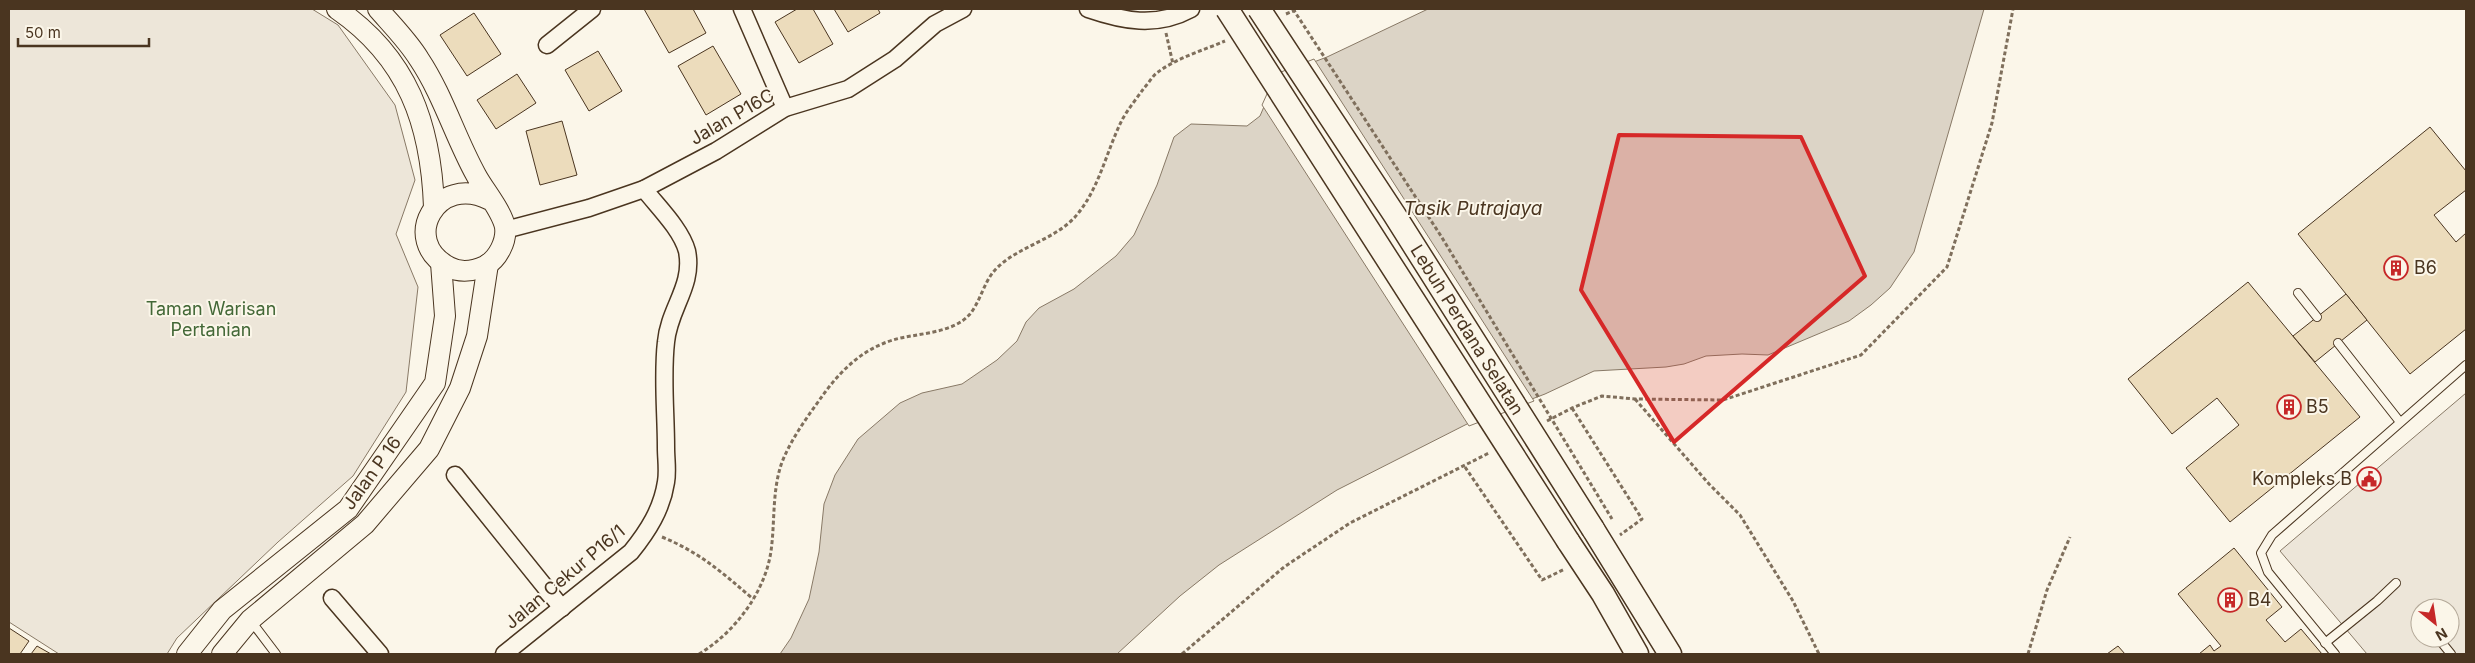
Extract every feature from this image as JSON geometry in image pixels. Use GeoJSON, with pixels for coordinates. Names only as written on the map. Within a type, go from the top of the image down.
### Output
{"type":"FeatureCollection","features":[{"type":"Feature","properties":{"kind":"main road","name":"Lebuh Perdana Selatan"},"geometry":{"type":"LineString","coordinates":[[1227,9],[1568,541],[1637,654]]}},
{"type":"Feature","properties":{"kind":"main road","name":"Lebuh Perdana Selatan"},"geometry":{"type":"LineString","coordinates":[[1259,9],[1394,214],[1670,654]]}},
{"type":"Feature","properties":{"kind":"street","name":"Jalan P 16"},"geometry":{"type":"LineString","coordinates":[[187,654],[222,610],[348,509],[435,383],[446,316],[441,263],[432,254],[427,242],[428,218],[434,207],[433,167],[424,126],[397,67],[358,24],[337,9]]}},
{"type":"Feature","properties":{"kind":"street"},"geometry":{"type":"LineString","coordinates":[[378,9],[419,59],[490,200],[501,214],[505,230]]}},
{"type":"Feature","properties":{"kind":"street"},"geometry":{"type":"LineString","coordinates":[[547,45],[592,9]]}},
{"type":"Feature","properties":{"kind":"street"},"geometry":{"type":"LineString","coordinates":[[742,9],[785,108]]}},
{"type":"Feature","properties":{"kind":"street","name":"Jalan P16C"},"geometry":{"type":"LineString","coordinates":[[505,230],[589,208],[644,189],[716,151],[785,108],[848,88],[895,59],[935,24],[963,9]]}},
{"type":"Feature","properties":{"kind":"street"},"geometry":{"type":"LineString","coordinates":[[1088,9],[1129,21],[1165,19],[1190,9]]}},
{"type":"Feature","properties":{"kind":"street","name":"Jalan Cekur P16/1"},"geometry":{"type":"LineString","coordinates":[[504,654],[631,552],[647,532],[660,506],[667,480],[666,341],[674,308],[688,279],[689,268],[686,249],[680,236],[644,189]]}},
{"type":"Feature","properties":{"kind":"street"},"geometry":{"type":"LineString","coordinates":[[434,207],[443,199],[467,192],[490,200]]}},
{"type":"Feature","properties":{"kind":"street","name":"Jalan P 16"},"geometry":{"type":"LineString","coordinates":[[222,654],[250,620],[366,524],[429,449],[460,388],[477,336],[488,264],[498,255],[503,243],[505,230]]}},
{"type":"Feature","properties":{"kind":"street"},"geometry":{"type":"LineString","coordinates":[[441,263],[452,269],[464,271],[477,270],[488,264]]}},
{"type":"Feature","properties":{"kind":"street"},"geometry":{"type":"LineString","coordinates":[[455,475],[562,608]]}},
{"type":"Feature","properties":{"kind":"street"},"geometry":{"type":"LineString","coordinates":[[332,598],[380,654]]}},
{"type":"Feature","properties":{"kind":"lane"},"geometry":{"type":"LineString","coordinates":[[2298,293],[2317,317]]}},
{"type":"Feature","properties":{"kind":"lane"},"geometry":{"type":"LineString","coordinates":[[2338,343],[2400,422]]}},
{"type":"Feature","properties":{"kind":"lane"},"geometry":{"type":"LineString","coordinates":[[2335,654],[2268,572],[2261,553],[2272,535],[2466,365]]}},
{"type":"Feature","properties":{"kind":"lane"},"geometry":{"type":"LineString","coordinates":[[2326,643],[2377,602],[2396,583]]}},
{"type":"Feature","properties":{"kind":"lane"},"geometry":{"type":"LineString","coordinates":[[250,620],[276,654]]}},
{"type":"Feature","properties":{"kind":"path"},"geometry":{"type":"LineString","coordinates":[[1281,16],[1295,9],[1441,236],[1622,534],[1642,519],[1572,408]]}},
{"type":"Feature","properties":{"kind":"path"},"geometry":{"type":"LineString","coordinates":[[1544,423],[1572,408],[1602,396],[1635,399],[1723,400],[1861,355],[1947,267],[1992,123],[2014,9]]}},
{"type":"Feature","properties":{"kind":"path"},"geometry":{"type":"LineString","coordinates":[[1165,19],[1168,46],[1173,64]]}},
{"type":"Feature","properties":{"kind":"path"},"geometry":{"type":"LineString","coordinates":[[699,654],[717,644],[746,611],[753,599],[771,553],[774,500],[781,466],[798,432],[846,366],[865,353],[892,340],[957,324],[970,314],[984,285],[997,268],[1014,253],[1057,231],[1074,218],[1086,202],[1101,172],[1123,119],[1157,72],[1232,38]]}},
{"type":"Feature","properties":{"kind":"path"},"geometry":{"type":"LineString","coordinates":[[1635,399],[1709,484],[1740,514],[1793,601],[1819,654]]}},
{"type":"Feature","properties":{"kind":"path"},"geometry":{"type":"LineString","coordinates":[[1182,654],[1284,567],[1341,529],[1497,449]]}},
{"type":"Feature","properties":{"kind":"path"},"geometry":{"type":"LineString","coordinates":[[1465,467],[1542,580],[1567,568]]}},
{"type":"Feature","properties":{"kind":"path"},"geometry":{"type":"LineString","coordinates":[[647,532],[682,545],[716,566],[753,599]]}},
{"type":"Feature","properties":{"kind":"path"},"geometry":{"type":"LineString","coordinates":[[2028,654],[2047,590],[2070,537]]}},
{"type":"Feature","properties":{"kind":"highlighted area"},"geometry":{"type":"Polygon","coordinates":[[[1619,135],[1801,137],[1865,276],[1674,442],[1581,290],[1619,135]]]}},
{"type":"Feature","properties":{"kind":"green space","name":"Taman Warisan Pertanian"},"geometry":{"type":"Polygon","coordinates":[[[9,9],[312,9],[338,25],[395,105],[415,180],[396,234],[418,287],[406,392],[353,476],[278,542],[177,638],[167,654],[59,654],[9,622],[9,9]]]}},
{"type":"Feature","properties":{"kind":"green space"},"geometry":{"type":"Polygon","coordinates":[[[2466,393],[2466,654],[2367,654],[2280,551],[2466,393]]]}},
{"type":"Feature","properties":{"kind":"water","name":"Tasik Putrajaya"},"geometry":{"type":"Polygon","coordinates":[[[1428,9],[1984,9],[1914,252],[1890,288],[1849,321],[1768,355],[1706,356],[1684,364],[1666,367],[1594,371],[1545,394],[1469,423],[1337,490],[1219,565],[1180,596],[1117,654],[780,654],[791,638],[809,599],[819,552],[824,504],[835,475],[858,439],[900,403],[922,393],[962,384],[997,360],[1017,341],[1026,322],[1039,308],[1074,289],[1116,256],[1134,235],[1157,185],[1174,137],[1191,124],[1247,126],[1260,116],[1277,76],[1327,57],[1428,9]]]}},
{"type":"Feature","properties":{"kind":"pier"},"geometry":{"type":"Polygon","coordinates":[[[1314,59],[1534,401],[1469,426],[1262,105],[1276,74],[1314,59]]]}},
{"type":"Feature","properties":{"kind":"building"},"geometry":{"type":"Polygon","coordinates":[[[644,9],[693,9],[706,33],[669,53],[644,9]]]}},
{"type":"Feature","properties":{"kind":"building"},"geometry":{"type":"Polygon","coordinates":[[[797,9],[813,9],[833,44],[799,63],[775,22],[797,9]]]}},
{"type":"Feature","properties":{"kind":"building"},"geometry":{"type":"Polygon","coordinates":[[[834,9],[878,9],[880,13],[848,32],[834,9]]]}},
{"type":"Feature","properties":{"kind":"building"},"geometry":{"type":"Polygon","coordinates":[[[474,13],[501,54],[467,76],[440,35],[474,13]]]}},
{"type":"Feature","properties":{"kind":"building"},"geometry":{"type":"Polygon","coordinates":[[[713,46],[741,94],[706,115],[678,66],[713,46]]]}},
{"type":"Feature","properties":{"kind":"building"},"geometry":{"type":"Polygon","coordinates":[[[598,51],[622,91],[589,111],[565,70],[598,51]]]}},
{"type":"Feature","properties":{"kind":"building"},"geometry":{"type":"Polygon","coordinates":[[[517,74],[536,103],[496,129],[477,100],[517,74]]]}},
{"type":"Feature","properties":{"kind":"building"},"geometry":{"type":"Polygon","coordinates":[[[562,121],[577,175],[540,185],[526,131],[562,121]]]}},
{"type":"Feature","properties":{"kind":"building","name":"B6"},"geometry":{"type":"Polygon","coordinates":[[[2430,127],[2466,171],[2466,190],[2434,215],[2456,242],[2466,233],[2466,329],[2410,374],[2298,234],[2430,127]]]}},
{"type":"Feature","properties":{"kind":"building","name":"B5"},"geometry":{"type":"Polygon","coordinates":[[[2248,282],[2360,417],[2230,522],[2186,468],[2239,425],[2217,398],[2172,434],[2128,379],[2248,282]]]}},
{"type":"Feature","properties":{"kind":"building"},"geometry":{"type":"Polygon","coordinates":[[[2346,294],[2367,320],[2315,362],[2293,336],[2346,294]]]}},
{"type":"Feature","properties":{"kind":"building","name":"B4"},"geometry":{"type":"Polygon","coordinates":[[[2234,548],[2282,607],[2266,620],[2285,642],[2301,629],[2322,654],[2199,654],[2210,645],[2214,651],[2221,646],[2178,594],[2234,548]]]}},
{"type":"Feature","properties":{"kind":"building"},"geometry":{"type":"Polygon","coordinates":[[[9,628],[29,641],[20,654],[9,654],[9,628]]]}},
{"type":"Feature","properties":{"kind":"building"},"geometry":{"type":"Polygon","coordinates":[[[37,646],[51,654],[31,654],[37,646]]]}},
{"type":"Feature","properties":{"kind":"building"},"geometry":{"type":"Polygon","coordinates":[[[2118,646],[2125,654],[2107,654],[2118,646]]]}},
{"type":"Feature","properties":{"kind":"place","name":"B6"},"geometry":{"type":"Point","coordinates":[2396,268]}},
{"type":"Feature","properties":{"kind":"place","name":"B5"},"geometry":{"type":"Point","coordinates":[2289,407]}},
{"type":"Feature","properties":{"kind":"place","name":"Kompleks B"},"geometry":{"type":"Point","coordinates":[2369,479]}},
{"type":"Feature","properties":{"kind":"place","name":"B4"},"geometry":{"type":"Point","coordinates":[2230,600]}}]}
